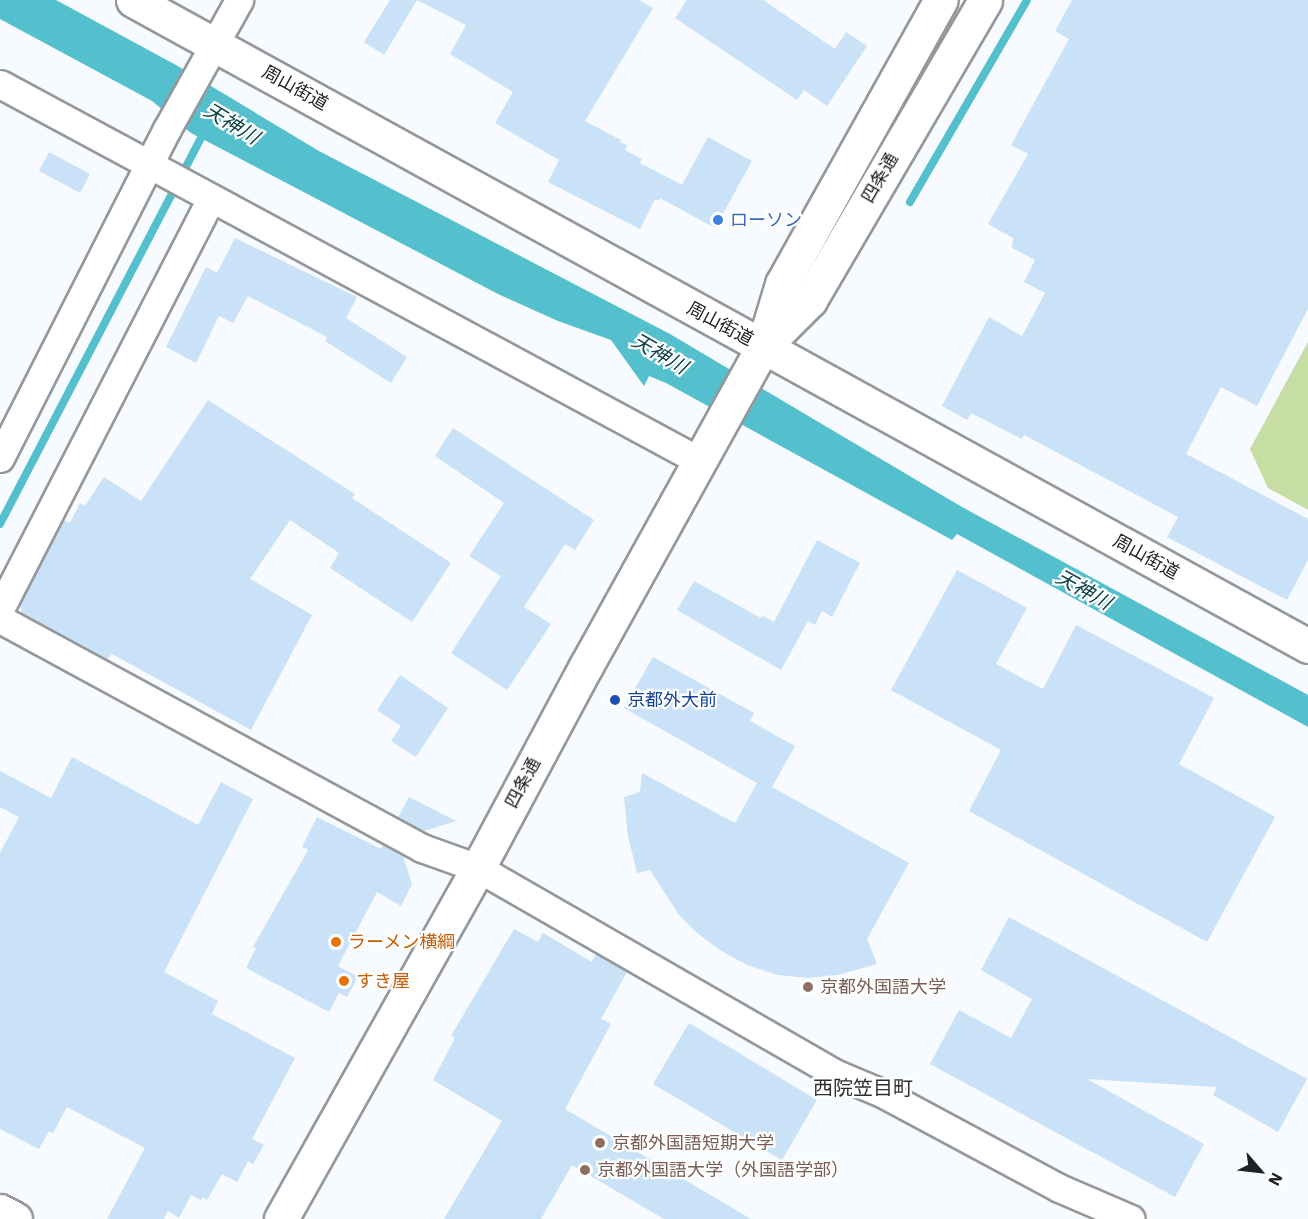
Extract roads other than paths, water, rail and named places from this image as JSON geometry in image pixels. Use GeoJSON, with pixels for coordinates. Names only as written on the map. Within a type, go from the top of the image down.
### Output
{"type":"FeatureCollection","features":[{"type":"Feature","properties":{"kind":"main road","name":"周山街道"},"geometry":{"type":"LineString","coordinates":[[133,0],[207,57],[757,359],[1308,646]]}},
{"type":"Feature","properties":{"kind":"main road","name":"四条通"},"geometry":{"type":"LineString","coordinates":[[281,1219],[478,868],[586,666],[757,359],[782,284],[941,0]]}},
{"type":"Feature","properties":{"kind":"main road","name":"四条通"},"geometry":{"type":"LineString","coordinates":[[757,359],[810,300],[985,0]]}},
{"type":"Feature","properties":{"kind":"main road"},"geometry":{"type":"LineString","coordinates":[[0,1211],[15,1219]]}},
{"type":"Feature","properties":{"kind":"street"},"geometry":{"type":"LineString","coordinates":[[0,458],[156,168],[167,129],[239,0]]}},
{"type":"Feature","properties":{"kind":"street"},"geometry":{"type":"LineString","coordinates":[[0,84],[700,461]]}},
{"type":"Feature","properties":{"kind":"street"},"geometry":{"type":"LineString","coordinates":[[0,609],[204,194]]}},
{"type":"Feature","properties":{"kind":"street"},"geometry":{"type":"LineString","coordinates":[[0,619],[422,848],[478,868],[834,1073],[884,1094],[1059,1188],[1131,1219]]}},
{"type":"Feature","properties":{"kind":"water","name":"天神川"},"geometry":{"type":"Polygon","coordinates":[[[0,0],[56,0],[176,65],[319,151],[670,334],[962,507],[1308,695],[1308,727],[957,534],[952,540],[666,383],[649,376],[644,386],[611,340],[558,321],[498,294],[191,133],[152,101],[0,19],[0,0]]]}},
{"type":"Feature","properties":{"kind":"waterway"},"geometry":{"type":"LineString","coordinates":[[910,202],[1027,0]]}},
{"type":"Feature","properties":{"kind":"waterway","name":"天神川"},"geometry":{"type":"LineString","coordinates":[[0,524],[206,128]]}},
{"type":"Feature","properties":{"kind":"place","name":"ローソン"},"geometry":{"type":"Point","coordinates":[718,220]}},
{"type":"Feature","properties":{"kind":"place","name":"京都外大前"},"geometry":{"type":"Point","coordinates":[615,700]}},
{"type":"Feature","properties":{"kind":"place","name":"ラーメン横綱"},"geometry":{"type":"Point","coordinates":[336,942]}},
{"type":"Feature","properties":{"kind":"place","name":"すき屋"},"geometry":{"type":"Point","coordinates":[344,981]}},
{"type":"Feature","properties":{"kind":"place","name":"京都外国語大学"},"geometry":{"type":"Point","coordinates":[808,987]}},
{"type":"Feature","properties":{"kind":"place","name":"京都外国語短期大学"},"geometry":{"type":"Point","coordinates":[600,1143]}},
{"type":"Feature","properties":{"kind":"place","name":"京都外国語大学（外国語学部）"},"geometry":{"type":"Point","coordinates":[585,1170]}},
{"type":"Feature","properties":{"kind":"district","name":"西院笠目町"},"geometry":{"type":"Point","coordinates":[863,1087]}}]}
